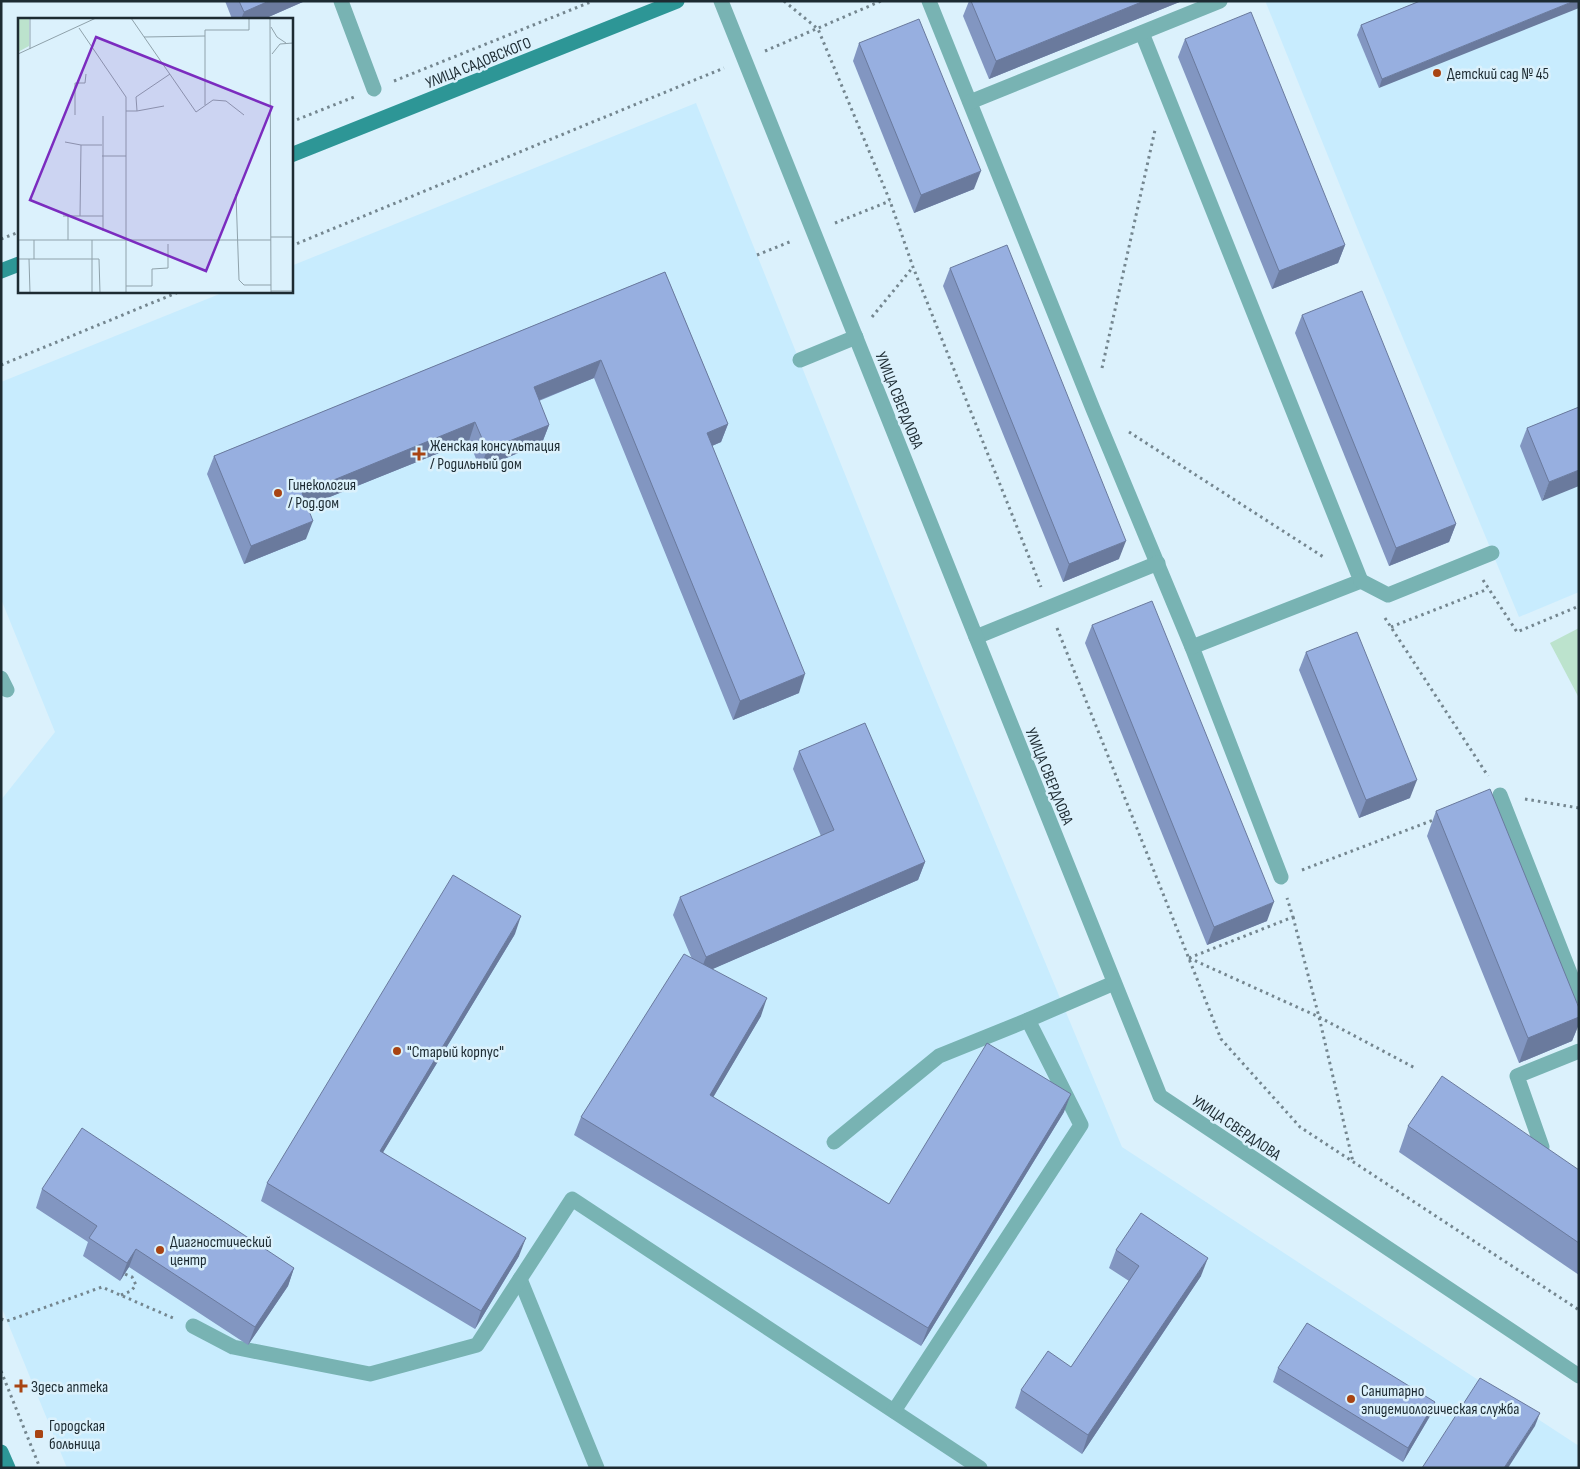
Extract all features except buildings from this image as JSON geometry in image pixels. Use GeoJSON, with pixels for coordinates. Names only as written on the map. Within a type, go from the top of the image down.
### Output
{"type":"FeatureCollection","features":[{"type":"Feature","properties":{"kind":"street"},"geometry":{"type":"LineString","coordinates":[[341,1],[374,89]]}},
{"type":"Feature","properties":{"kind":"street","name":"УЛИЦА САДОВСКОГО"},"geometry":{"type":"LineString","coordinates":[[292,155],[677,1]]}},
{"type":"Feature","properties":{"kind":"street","name":"УЛИЦА СВЕРДЛОВА"},"geometry":{"type":"LineString","coordinates":[[721,1],[1160,1096],[1579,1376]]}},
{"type":"Feature","properties":{"kind":"street"},"geometry":{"type":"LineString","coordinates":[[929,1],[1093,409],[1192,647],[1281,878]]}},
{"type":"Feature","properties":{"kind":"street"},"geometry":{"type":"LineString","coordinates":[[970,102],[1220,1]]}},
{"type":"Feature","properties":{"kind":"street"},"geometry":{"type":"LineString","coordinates":[[1142,33],[1361,581],[1388,595],[1492,553]]}},
{"type":"Feature","properties":{"kind":"street"},"geometry":{"type":"LineString","coordinates":[[1,271],[18,264]]}},
{"type":"Feature","properties":{"kind":"street"},"geometry":{"type":"LineString","coordinates":[[800,360],[856,336]]}},
{"type":"Feature","properties":{"kind":"street"},"geometry":{"type":"LineString","coordinates":[[976,637],[1158,564]]}},
{"type":"Feature","properties":{"kind":"street"},"geometry":{"type":"LineString","coordinates":[[1192,647],[1361,581]]}},
{"type":"Feature","properties":{"kind":"street"},"geometry":{"type":"LineString","coordinates":[[1500,795],[1579,996]]}},
{"type":"Feature","properties":{"kind":"street"},"geometry":{"type":"LineString","coordinates":[[834,1142],[939,1056],[1114,983]]}},
{"type":"Feature","properties":{"kind":"street"},"geometry":{"type":"LineString","coordinates":[[894,1411],[1081,1125],[1028,1020]]}},
{"type":"Feature","properties":{"kind":"street"},"geometry":{"type":"LineString","coordinates":[[1542,1147],[1517,1076],[1579,1051]]}},
{"type":"Feature","properties":{"kind":"street"},"geometry":{"type":"LineString","coordinates":[[192,1326],[233,1347],[370,1374],[477,1345],[572,1199],[980,1468]]}},
{"type":"Feature","properties":{"kind":"street"},"geometry":{"type":"LineString","coordinates":[[520,1279],[597,1468]]}},
{"type":"Feature","properties":{"kind":"street"},"geometry":{"type":"LineString","coordinates":[[1,1452],[8,1468]]}},
{"type":"Feature","properties":{"kind":"path"},"geometry":{"type":"LineString","coordinates":[[292,122],[593,1]]}},
{"type":"Feature","properties":{"kind":"path"},"geometry":{"type":"LineString","coordinates":[[784,1],[818,29],[890,201],[913,267],[1221,1039],[1300,1127],[1579,1310]]}},
{"type":"Feature","properties":{"kind":"path"},"geometry":{"type":"LineString","coordinates":[[292,246],[744,60],[881,1]]}},
{"type":"Feature","properties":{"kind":"path"},"geometry":{"type":"LineString","coordinates":[[1102,370],[1156,127]]}},
{"type":"Feature","properties":{"kind":"path"},"geometry":{"type":"LineString","coordinates":[[1,239],[18,232]]}},
{"type":"Feature","properties":{"kind":"path"},"geometry":{"type":"LineString","coordinates":[[856,336],[913,267]]}},
{"type":"Feature","properties":{"kind":"path"},"geometry":{"type":"LineString","coordinates":[[1,365],[179,292]]}},
{"type":"Feature","properties":{"kind":"path"},"geometry":{"type":"LineString","coordinates":[[1127,431],[1328,560]]}},
{"type":"Feature","properties":{"kind":"path"},"geometry":{"type":"LineString","coordinates":[[1470,562],[1517,632],[1579,606]]}},
{"type":"Feature","properties":{"kind":"path"},"geometry":{"type":"LineString","coordinates":[[1361,581],[1500,795],[1579,808]]}},
{"type":"Feature","properties":{"kind":"path"},"geometry":{"type":"LineString","coordinates":[[1391,627],[1488,589]]}},
{"type":"Feature","properties":{"kind":"path"},"geometry":{"type":"LineString","coordinates":[[1354,1162],[1319,1017],[1281,878],[1445,815]]}},
{"type":"Feature","properties":{"kind":"path"},"geometry":{"type":"LineString","coordinates":[[1189,958],[1293,917]]}},
{"type":"Feature","properties":{"kind":"path"},"geometry":{"type":"LineString","coordinates":[[1189,958],[1319,1017],[1415,1068]]}},
{"type":"Feature","properties":{"kind":"path"},"geometry":{"type":"LineString","coordinates":[[120,1295],[131,1291],[136,1285],[132,1277],[125,1274]]}},
{"type":"Feature","properties":{"kind":"path"},"geometry":{"type":"LineString","coordinates":[[1,1319],[7,1320],[102,1287],[192,1326]]}},
{"type":"Feature","properties":{"kind":"path"},"geometry":{"type":"LineString","coordinates":[[1,1372],[40,1468]]}},
{"type":"Feature","properties":{"kind":"shaded area"},"geometry":{"type":"Polygon","coordinates":[[[1267,1],[1579,1],[1579,592],[1519,617],[1360,235],[1266,3],[1267,1]]]}},
{"type":"Feature","properties":{"kind":"shaded area"},"geometry":{"type":"Polygon","coordinates":[[[696,103],[924,671],[1122,1147],[1579,1446],[1579,1468],[67,1468],[1,1306],[1,800],[55,732],[1,599],[1,382],[225,292],[292,292],[292,266],[696,103]]]}},
{"type":"Feature","properties":{"kind":"green space"},"geometry":{"type":"Polygon","coordinates":[[[1579,628],[1579,698],[1550,643],[1579,628]]]}},
{"type":"Feature","properties":{"kind":"place","name":"Детский сад № 45"},"geometry":{"type":"Point","coordinates":[1437,73]}},
{"type":"Feature","properties":{"kind":"place","name":"Женская консультация / Родильный дом"},"geometry":{"type":"Point","coordinates":[419,454]}},
{"type":"Feature","properties":{"kind":"place","name":"Гинекология / Род.дом"},"geometry":{"type":"Point","coordinates":[278,493]}},
{"type":"Feature","properties":{"kind":"place","name":"\"Старый корпус\""},"geometry":{"type":"Point","coordinates":[397,1051]}},
{"type":"Feature","properties":{"kind":"place","name":"Диагностический центр"},"geometry":{"type":"Point","coordinates":[160,1250]}},
{"type":"Feature","properties":{"kind":"place","name":"Здесь аптека"},"geometry":{"type":"Point","coordinates":[21,1386]}},
{"type":"Feature","properties":{"kind":"place","name":"Санитарно эпидемиологическая служба"},"geometry":{"type":"Point","coordinates":[1351,1399]}},
{"type":"Feature","properties":{"kind":"place","name":"Городская больница"},"geometry":{"type":"Point","coordinates":[39,1434]}}]}
